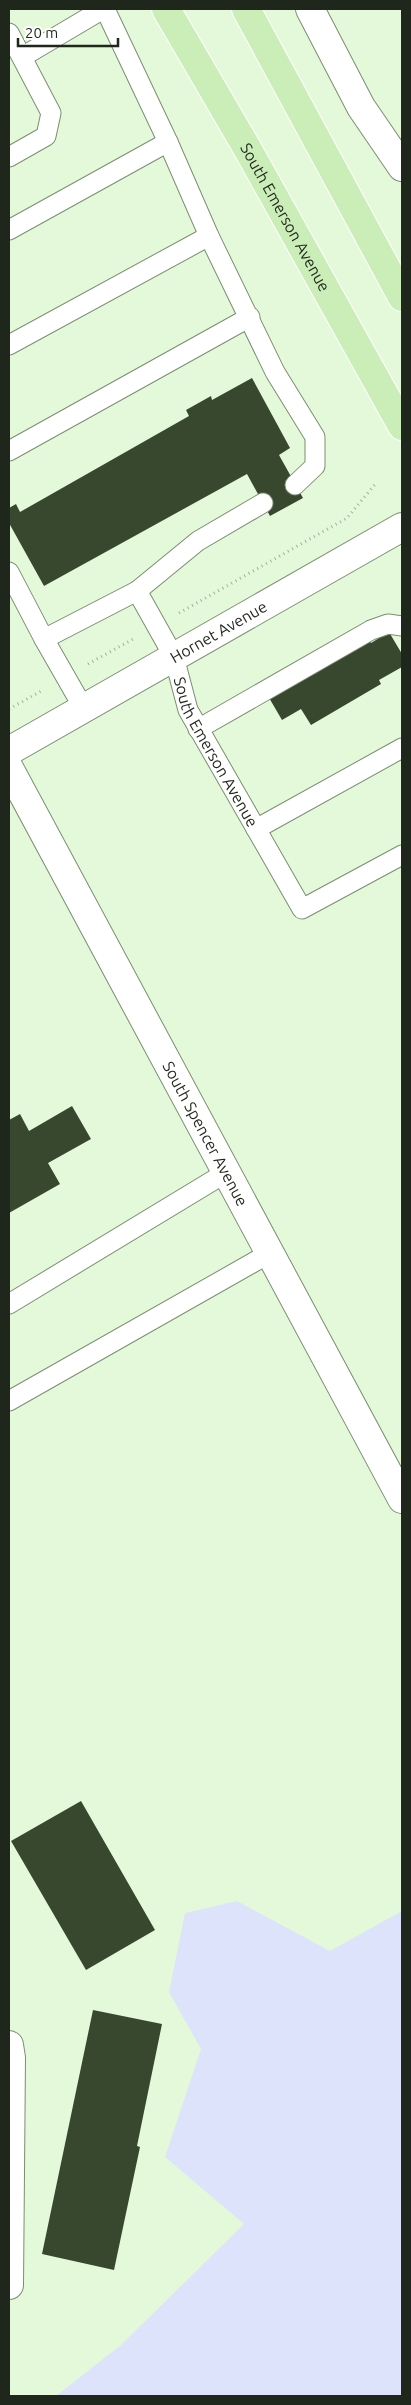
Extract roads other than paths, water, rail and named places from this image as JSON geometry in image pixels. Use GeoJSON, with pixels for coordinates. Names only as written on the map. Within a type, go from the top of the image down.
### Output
{"type":"FeatureCollection","features":[{"type":"Feature","properties":{"kind":"main road","name":"South Emerson Avenue"},"geometry":{"type":"LineString","coordinates":[[166,9],[252,156],[402,426]]}},
{"type":"Feature","properties":{"kind":"main road"},"geometry":{"type":"LineString","coordinates":[[246,9],[402,297]]}},
{"type":"Feature","properties":{"kind":"street"},"geometry":{"type":"LineString","coordinates":[[310,9],[361,107],[394,139],[402,167]]}},
{"type":"Feature","properties":{"kind":"street","name":"Hornet Avenue"},"geometry":{"type":"LineString","coordinates":[[9,751],[402,527]]}},
{"type":"Feature","properties":{"kind":"street","name":"South Spencer Avenue"},"geometry":{"type":"LineString","coordinates":[[9,768],[402,1499]]}},
{"type":"Feature","properties":{"kind":"street"},"geometry":{"type":"LineString","coordinates":[[9,2044],[11,2088],[9,2285]]}},
{"type":"Feature","properties":{"kind":"lane"},"geometry":{"type":"LineString","coordinates":[[22,57],[104,9],[275,372],[315,437],[315,466],[295,485]]}},
{"type":"Feature","properties":{"kind":"lane"},"geometry":{"type":"LineString","coordinates":[[9,33],[51,113],[46,136],[9,157]]}},
{"type":"Feature","properties":{"kind":"lane"},"geometry":{"type":"LineString","coordinates":[[9,230],[168,142]]}},
{"type":"Feature","properties":{"kind":"lane"},"geometry":{"type":"LineString","coordinates":[[9,345],[210,236]]}},
{"type":"Feature","properties":{"kind":"lane"},"geometry":{"type":"LineString","coordinates":[[9,451],[250,317]]}},
{"type":"Feature","properties":{"kind":"lane"},"geometry":{"type":"LineString","coordinates":[[44,639],[137,591],[198,542],[263,503]]}},
{"type":"Feature","properties":{"kind":"lane"},"geometry":{"type":"LineString","coordinates":[[9,572],[84,709]]}},
{"type":"Feature","properties":{"kind":"lane","name":"South Emerson Avenue"},"geometry":{"type":"LineString","coordinates":[[137,591],[174,657],[188,710],[302,909],[402,855]]}},
{"type":"Feature","properties":{"kind":"lane"},"geometry":{"type":"LineString","coordinates":[[198,729],[371,630],[388,624],[402,626]]}},
{"type":"Feature","properties":{"kind":"lane"},"geometry":{"type":"LineString","coordinates":[[256,829],[402,748]]}},
{"type":"Feature","properties":{"kind":"lane"},"geometry":{"type":"LineString","coordinates":[[9,1304],[227,1172]]}},
{"type":"Feature","properties":{"kind":"lane"},"geometry":{"type":"LineString","coordinates":[[9,1401],[270,1253]]}}]}
